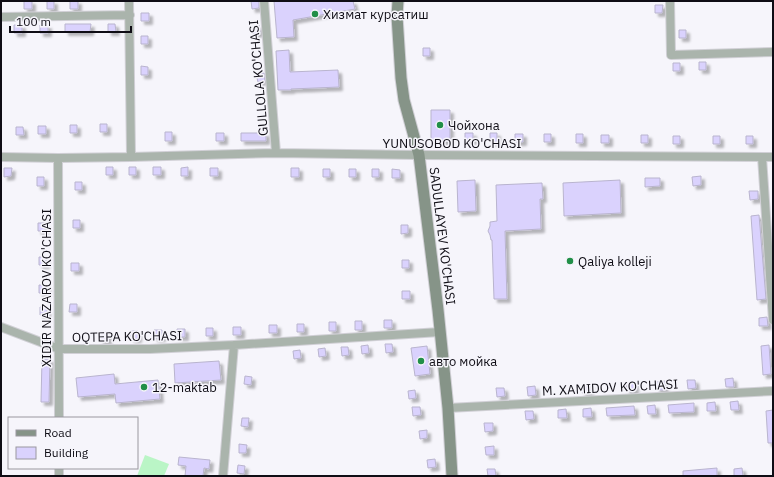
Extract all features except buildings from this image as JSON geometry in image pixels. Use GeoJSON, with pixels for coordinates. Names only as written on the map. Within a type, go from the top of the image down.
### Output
{"type":"FeatureCollection","features":[{"type":"Feature","properties":{"kind":"main road","name":"SADULLAYEV KO'CHASI"},"geometry":{"type":"LineString","coordinates":[[398,1],[397,16],[404,100],[419,155],[448,408],[452,476]]}},
{"type":"Feature","properties":{"kind":"street"},"geometry":{"type":"LineString","coordinates":[[129,1],[132,157]]}},
{"type":"Feature","properties":{"kind":"street","name":"GULLOLA KO'CHASI"},"geometry":{"type":"LineString","coordinates":[[264,1],[276,153]]}},
{"type":"Feature","properties":{"kind":"street"},"geometry":{"type":"LineString","coordinates":[[670,1],[670,55],[773,52]]}},
{"type":"Feature","properties":{"kind":"street"},"geometry":{"type":"LineString","coordinates":[[1,17],[130,16]]}},
{"type":"Feature","properties":{"kind":"street","name":"YUNUSOBOD KO'CHASI"},"geometry":{"type":"LineString","coordinates":[[1,157],[132,157],[276,153],[773,157]]}},
{"type":"Feature","properties":{"kind":"street"},"geometry":{"type":"LineString","coordinates":[[762,157],[773,320]]}},
{"type":"Feature","properties":{"kind":"street","name":"XIDIR NAZAROV KO'CHASI"},"geometry":{"type":"LineString","coordinates":[[58,158],[59,417]]}},
{"type":"Feature","properties":{"kind":"street","name":"OQTEPA KO'CHASI"},"geometry":{"type":"LineString","coordinates":[[1,327],[59,349],[150,349],[440,332]]}},
{"type":"Feature","properties":{"kind":"street"},"geometry":{"type":"LineString","coordinates":[[223,476],[234,345]]}},
{"type":"Feature","properties":{"kind":"street","name":"M. XAMIDOV KO'CHASI"},"geometry":{"type":"LineString","coordinates":[[448,408],[773,391]]}},
{"type":"Feature","properties":{"kind":"green space"},"geometry":{"type":"Polygon","coordinates":[[[145,455],[169,464],[164,476],[137,476],[145,455]]]}},
{"type":"Feature","properties":{"kind":"place","name":"Хизмат курсатиш"},"geometry":{"type":"Point","coordinates":[315,14]}},
{"type":"Feature","properties":{"kind":"place","name":"Чойхона"},"geometry":{"type":"Point","coordinates":[440,125]}},
{"type":"Feature","properties":{"kind":"place","name":"Qaliya kolleji"},"geometry":{"type":"Point","coordinates":[570,261]}},
{"type":"Feature","properties":{"kind":"place","name":"авто мойка"},"geometry":{"type":"Point","coordinates":[421,361]}},
{"type":"Feature","properties":{"kind":"place","name":"12-maktab"},"geometry":{"type":"Point","coordinates":[144,387]}}]}
